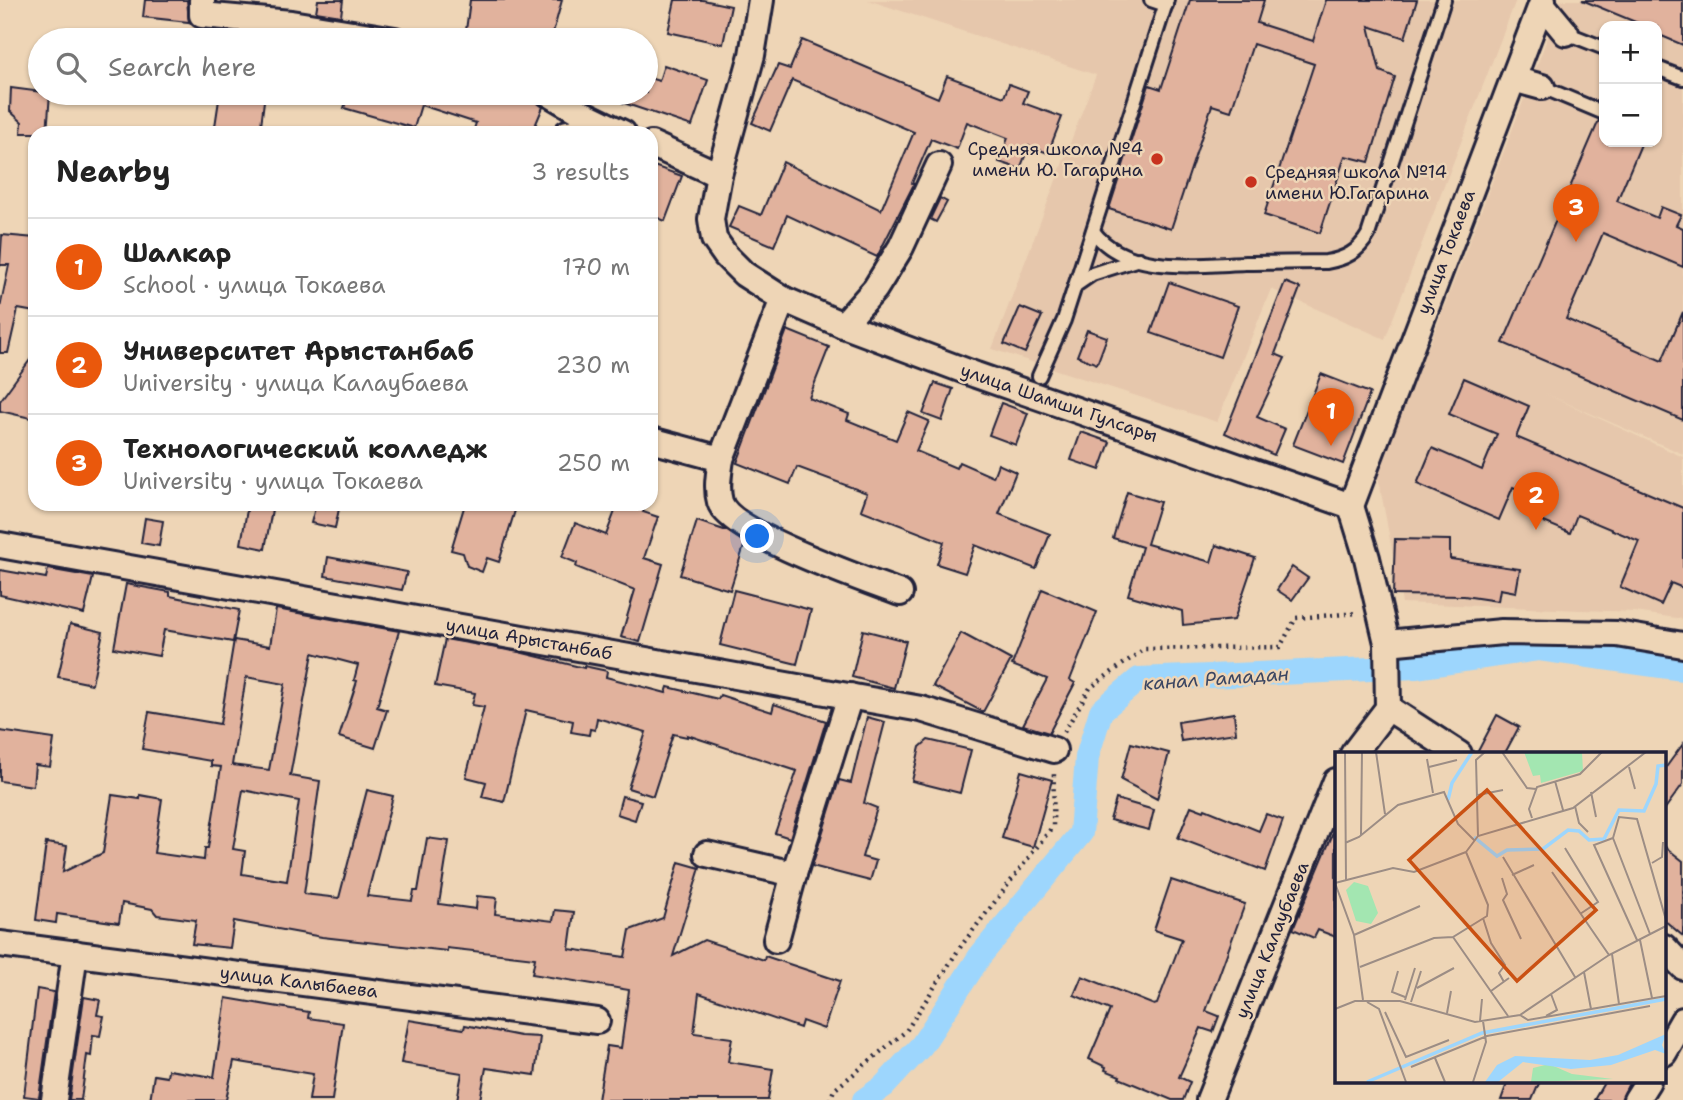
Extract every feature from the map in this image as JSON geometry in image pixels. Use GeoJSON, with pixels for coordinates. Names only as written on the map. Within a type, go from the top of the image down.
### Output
{"type":"FeatureCollection","features":[{"type":"Feature","properties":{"kind":"street","name":"улица Шамши Гулсары"},"geometry":{"type":"LineString","coordinates":[[761,0],[752,55],[719,175],[711,219],[714,239],[744,274],[783,299],[843,325],[1035,385],[1351,506]]}},
{"type":"Feature","properties":{"kind":"street"},"geometry":{"type":"LineString","coordinates":[[1542,2],[1566,33]]}},
{"type":"Feature","properties":{"kind":"street","name":"улица Токаева"},"geometry":{"type":"LineString","coordinates":[[1351,506],[1542,2]]}},
{"type":"Feature","properties":{"kind":"street"},"geometry":{"type":"LineString","coordinates":[[202,8],[321,28]]}},
{"type":"Feature","properties":{"kind":"street"},"geometry":{"type":"LineString","coordinates":[[1513,79],[1542,87]]}},
{"type":"Feature","properties":{"kind":"street"},"geometry":{"type":"LineString","coordinates":[[570,105],[608,126]]}},
{"type":"Feature","properties":{"kind":"street"},"geometry":{"type":"LineString","coordinates":[[658,147],[719,175]]}},
{"type":"Feature","properties":{"kind":"street"},"geometry":{"type":"LineString","coordinates":[[843,325],[875,289],[901,247],[939,165]]}},
{"type":"Feature","properties":{"kind":"street"},"geometry":{"type":"LineString","coordinates":[[783,299],[721,459],[718,486],[720,504],[742,526],[900,593]]}},
{"type":"Feature","properties":{"kind":"street"},"geometry":{"type":"LineString","coordinates":[[658,442],[721,459]]}},
{"type":"Feature","properties":{"kind":"street"},"geometry":{"type":"LineString","coordinates":[[1351,506],[1367,558],[1387,645],[1387,700],[1354,752]]}},
{"type":"Feature","properties":{"kind":"street","name":"улица Арыстанбаб"},"geometry":{"type":"LineString","coordinates":[[0,545],[921,709],[1054,750]]}},
{"type":"Feature","properties":{"kind":"street"},"geometry":{"type":"LineString","coordinates":[[1387,645],[1502,632],[1617,634],[1683,645]]}},
{"type":"Feature","properties":{"kind":"street"},"geometry":{"type":"LineString","coordinates":[[776,940],[850,696]]}},
{"type":"Feature","properties":{"kind":"street"},"geometry":{"type":"LineString","coordinates":[[1387,700],[1456,752]]}},
{"type":"Feature","properties":{"kind":"street","name":"улица Калаубаева"},"geometry":{"type":"LineString","coordinates":[[1209,1100],[1335,784]]}},
{"type":"Feature","properties":{"kind":"street"},"geometry":{"type":"LineString","coordinates":[[707,854],[794,874]]}},
{"type":"Feature","properties":{"kind":"street","name":"улица Калыбаева"},"geometry":{"type":"LineString","coordinates":[[0,944],[597,1021]]}},
{"type":"Feature","properties":{"kind":"street"},"geometry":{"type":"LineString","coordinates":[[1666,949],[1683,967]]}},
{"type":"Feature","properties":{"kind":"street"},"geometry":{"type":"LineString","coordinates":[[54,1100],[75,953]]}},
{"type":"Feature","properties":{"kind":"street"},"geometry":{"type":"LineString","coordinates":[[1666,1050],[1683,1020]]}},
{"type":"Feature","properties":{"kind":"street"},"geometry":{"type":"LineString","coordinates":[[1636,1100],[1646,1082]]}},
{"type":"Feature","properties":{"kind":"lane"},"geometry":{"type":"LineString","coordinates":[[1035,385],[1064,320],[1167,3],[1151,0]]}},
{"type":"Feature","properties":{"kind":"lane"},"geometry":{"type":"LineString","coordinates":[[1093,231],[1102,243],[1112,250],[1139,260],[1174,265],[1341,260],[1356,250],[1368,235],[1444,0]]}},
{"type":"Feature","properties":{"kind":"lane"},"geometry":{"type":"LineString","coordinates":[[1566,33],[1599,46]]}},
{"type":"Feature","properties":{"kind":"lane"},"geometry":{"type":"LineString","coordinates":[[1662,70],[1683,78]]}},
{"type":"Feature","properties":{"kind":"lane"},"geometry":{"type":"LineString","coordinates":[[1542,87],[1599,111]]}},
{"type":"Feature","properties":{"kind":"lane"},"geometry":{"type":"LineString","coordinates":[[1076,285],[1092,274],[1139,260]]}},
{"type":"Feature","properties":{"kind":"path"},"geometry":{"type":"LineString","coordinates":[[830,1100],[834,1090],[906,1031],[961,946],[1053,826],[1054,750],[1090,688],[1144,649],[1280,647],[1296,618],[1380,611]]}},
{"type":"Feature","properties":{"kind":"shaded area","name":"Средняя школа №14 имени Ю.Гагарина"},"geometry":{"type":"Polygon","coordinates":[[[868,0],[1516,0],[1385,339],[1271,289],[1217,422],[992,349],[1096,75],[868,0]]]}},
{"type":"Feature","properties":{"kind":"shaded area"},"geometry":{"type":"Polygon","coordinates":[[[1562,0],[1683,0],[1683,454],[1544,393],[1683,457],[1683,619],[1635,612],[1402,603],[1374,455],[1431,341],[1562,0]]]}},
{"type":"Feature","properties":{"kind":"building"},"geometry":{"type":"Polygon","coordinates":[[[145,0],[187,0],[189,22],[143,17],[145,0]]]}},
{"type":"Feature","properties":{"kind":"building"},"geometry":{"type":"Polygon","coordinates":[[[318,0],[343,0],[341,16],[316,12],[318,0]]]}},
{"type":"Feature","properties":{"kind":"building"},"geometry":{"type":"Polygon","coordinates":[[[470,0],[562,0],[554,28],[466,28],[470,0]]]}},
{"type":"Feature","properties":{"kind":"building"},"geometry":{"type":"Polygon","coordinates":[[[675,0],[703,0],[731,6],[723,44],[668,32],[675,0]]]}},
{"type":"Feature","properties":{"kind":"building","name":"Средняя школа №4 имени Ю. Гагарина"},"geometry":{"type":"Polygon","coordinates":[[[1190,0],[1264,0],[1257,23],[1313,41],[1326,0],[1417,0],[1405,38],[1369,26],[1380,71],[1395,77],[1369,162],[1345,156],[1320,233],[1264,215],[1314,64],[1253,44],[1231,111],[1212,105],[1171,229],[1109,209],[1149,85],[1161,89],[1190,0]]]}},
{"type":"Feature","properties":{"kind":"building"},"geometry":{"type":"Polygon","coordinates":[[[1582,0],[1683,0],[1683,45],[1662,36],[1662,21],[1633,21],[1582,0]]]}},
{"type":"Feature","properties":{"kind":"building"},"geometry":{"type":"Polygon","coordinates":[[[802,40],[938,98],[947,76],[1004,97],[1009,84],[1028,91],[1023,103],[1062,117],[1048,153],[1029,146],[1020,169],[999,162],[1008,138],[967,122],[957,149],[931,139],[912,183],[914,184],[877,257],[787,215],[774,246],[729,227],[739,206],[761,215],[783,162],[881,210],[914,132],[792,80],[770,131],[752,123],[778,65],[790,69],[802,40]]]}},
{"type":"Feature","properties":{"kind":"building"},"geometry":{"type":"Polygon","coordinates":[[[664,65],[708,80],[692,126],[630,105],[658,105],[659,81],[664,65]]]}},
{"type":"Feature","properties":{"kind":"building"},"geometry":{"type":"Polygon","coordinates":[[[11,88],[28,90],[28,105],[49,105],[48,126],[28,126],[28,133],[21,133],[22,122],[10,111],[11,88]]]}},
{"type":"Feature","properties":{"kind":"building"},"geometry":{"type":"Polygon","coordinates":[[[218,105],[264,105],[261,126],[215,126],[218,105]]]}},
{"type":"Feature","properties":{"kind":"building"},"geometry":{"type":"Polygon","coordinates":[[[345,105],[421,105],[415,126],[344,108],[345,105]]]}},
{"type":"Feature","properties":{"kind":"building"},"geometry":{"type":"Polygon","coordinates":[[[421,105],[543,107],[535,126],[475,126],[476,123],[421,105]]]}},
{"type":"Feature","properties":{"kind":"building"},"geometry":{"type":"Polygon","coordinates":[[[1599,120],[1599,147],[1640,147],[1617,201],[1657,218],[1661,207],[1681,215],[1676,225],[1683,228],[1683,267],[1603,233],[1566,319],[1662,361],[1683,312],[1683,420],[1503,343],[1599,120]]]}},
{"type":"Feature","properties":{"kind":"building"},"geometry":{"type":"Polygon","coordinates":[[[658,167],[682,176],[665,221],[658,218],[658,167]]]}},
{"type":"Feature","properties":{"kind":"building"},"geometry":{"type":"Polygon","coordinates":[[[940,198],[947,202],[936,222],[930,219],[940,198]]]}},
{"type":"Feature","properties":{"kind":"building"},"geometry":{"type":"Polygon","coordinates":[[[2,235],[28,237],[28,311],[18,309],[8,353],[0,353],[0,308],[9,265],[0,265],[2,235]]]}},
{"type":"Feature","properties":{"kind":"building"},"geometry":{"type":"Polygon","coordinates":[[[1169,282],[1238,306],[1220,357],[1151,333],[1169,282]]]}},
{"type":"Feature","properties":{"kind":"building"},"geometry":{"type":"Polygon","coordinates":[[[1285,282],[1300,288],[1275,354],[1285,358],[1257,417],[1285,429],[1274,455],[1225,433],[1285,282]]]}},
{"type":"Feature","properties":{"kind":"building"},"geometry":{"type":"Polygon","coordinates":[[[1020,307],[1042,316],[1025,353],[1004,344],[1020,307]]]}},
{"type":"Feature","properties":{"kind":"building"},"geometry":{"type":"Polygon","coordinates":[[[787,330],[829,347],[809,398],[849,414],[847,420],[896,440],[908,412],[929,421],[916,451],[956,468],[959,462],[993,477],[998,464],[1016,472],[999,514],[1050,534],[1036,569],[975,545],[965,573],[937,564],[944,542],[861,510],[867,493],[797,467],[790,484],[737,463],[787,330]]]}},
{"type":"Feature","properties":{"kind":"building"},"geometry":{"type":"Polygon","coordinates":[[[1087,330],[1107,337],[1097,364],[1077,356],[1087,330]]]}},
{"type":"Feature","properties":{"kind":"building"},"geometry":{"type":"Polygon","coordinates":[[[28,363],[28,417],[0,411],[0,401],[28,363]]]}},
{"type":"Feature","properties":{"kind":"building"},"geometry":{"type":"Polygon","coordinates":[[[1321,374],[1370,393],[1343,464],[1293,445],[1321,374]]]}},
{"type":"Feature","properties":{"kind":"building"},"geometry":{"type":"Polygon","coordinates":[[[1464,378],[1529,406],[1516,437],[1683,508],[1683,588],[1671,583],[1661,605],[1620,587],[1639,541],[1577,515],[1570,533],[1539,520],[1547,501],[1513,487],[1499,520],[1417,484],[1432,448],[1482,470],[1497,434],[1449,414],[1464,378]]]}},
{"type":"Feature","properties":{"kind":"building"},"geometry":{"type":"Polygon","coordinates":[[[935,383],[953,389],[942,421],[923,414],[935,383]]]}},
{"type":"Feature","properties":{"kind":"building"},"geometry":{"type":"Polygon","coordinates":[[[1001,403],[1028,413],[1016,445],[989,435],[1001,403]]]}},
{"type":"Feature","properties":{"kind":"building"},"geometry":{"type":"Polygon","coordinates":[[[1081,432],[1110,442],[1100,470],[1071,460],[1081,432]]]}},
{"type":"Feature","properties":{"kind":"building"},"geometry":{"type":"Polygon","coordinates":[[[1127,492],[1160,502],[1147,544],[1211,562],[1216,545],[1255,558],[1234,620],[1183,625],[1182,611],[1128,595],[1142,547],[1113,538],[1127,492]]]}},
{"type":"Feature","properties":{"kind":"building"},"geometry":{"type":"Polygon","coordinates":[[[247,511],[272,511],[265,549],[241,544],[247,511]]]}},
{"type":"Feature","properties":{"kind":"building"},"geometry":{"type":"Polygon","coordinates":[[[314,511],[339,511],[335,528],[311,523],[314,511]]]}},
{"type":"Feature","properties":{"kind":"building"},"geometry":{"type":"Polygon","coordinates":[[[463,511],[515,511],[499,562],[487,558],[482,572],[467,566],[463,553],[451,550],[463,511]]]}},
{"type":"Feature","properties":{"kind":"building"},"geometry":{"type":"Polygon","coordinates":[[[615,511],[643,511],[658,517],[644,558],[663,564],[640,642],[621,637],[635,590],[576,567],[577,563],[562,557],[575,523],[606,535],[615,511]]]}},
{"type":"Feature","properties":{"kind":"building"},"geometry":{"type":"Polygon","coordinates":[[[145,518],[163,521],[159,546],[141,543],[145,518]]]}},
{"type":"Feature","properties":{"kind":"building"},"geometry":{"type":"Polygon","coordinates":[[[697,521],[727,531],[745,543],[730,590],[680,575],[697,521]]]}},
{"type":"Feature","properties":{"kind":"building"},"geometry":{"type":"Polygon","coordinates":[[[1395,539],[1450,540],[1450,559],[1520,569],[1516,592],[1500,589],[1498,601],[1464,596],[1393,595],[1395,539]]]}},
{"type":"Feature","properties":{"kind":"building"},"geometry":{"type":"Polygon","coordinates":[[[328,557],[407,572],[402,590],[325,576],[328,557]]]}},
{"type":"Feature","properties":{"kind":"building"},"geometry":{"type":"Polygon","coordinates":[[[1292,567],[1308,578],[1292,600],[1277,590],[1292,567]]]}},
{"type":"Feature","properties":{"kind":"building"},"geometry":{"type":"Polygon","coordinates":[[[48,569],[93,577],[84,614],[0,595],[0,570],[46,578],[48,569]]]}},
{"type":"Feature","properties":{"kind":"building"},"geometry":{"type":"Polygon","coordinates":[[[126,584],[239,610],[233,642],[164,630],[159,656],[114,648],[126,584]]]}},
{"type":"Feature","properties":{"kind":"building"},"geometry":{"type":"Polygon","coordinates":[[[1042,589],[1097,612],[1070,680],[1075,683],[1049,733],[1023,725],[1047,679],[1012,665],[1042,589]]]}},
{"type":"Feature","properties":{"kind":"building"},"geometry":{"type":"Polygon","coordinates":[[[734,590],[811,610],[797,664],[720,645],[734,590]]]}},
{"type":"Feature","properties":{"kind":"building"},"geometry":{"type":"Polygon","coordinates":[[[276,609],[399,631],[377,707],[387,710],[375,748],[339,737],[357,681],[354,680],[358,665],[313,653],[290,776],[320,781],[304,894],[339,898],[367,790],[393,796],[367,896],[412,901],[414,891],[418,891],[427,838],[449,841],[439,904],[476,909],[477,896],[497,898],[495,914],[553,921],[555,910],[574,912],[569,949],[625,957],[630,930],[663,918],[679,862],[700,868],[673,956],[704,940],[764,960],[765,956],[840,981],[824,1029],[802,1021],[800,1028],[699,993],[694,1033],[732,1038],[728,1062],[773,1069],[768,1100],[598,1100],[607,1046],[621,1048],[629,990],[532,974],[535,958],[322,937],[234,921],[230,948],[192,944],[196,920],[157,915],[152,909],[122,903],[119,923],[57,914],[56,923],[36,920],[46,843],[67,846],[63,872],[103,853],[112,795],[140,799],[140,795],[162,799],[154,853],[204,860],[221,767],[211,766],[211,761],[142,749],[149,712],[220,724],[234,640],[270,646],[276,609]],[[246,677],[232,765],[269,770],[285,684],[246,677]],[[243,790],[233,849],[245,851],[242,874],[287,881],[299,801],[243,790]]]}},
{"type":"Feature","properties":{"kind":"building"},"geometry":{"type":"Polygon","coordinates":[[[70,624],[103,632],[92,684],[58,677],[70,624]]]}},
{"type":"Feature","properties":{"kind":"building"},"geometry":{"type":"Polygon","coordinates":[[[863,630],[906,641],[894,688],[852,677],[863,630]]]}},
{"type":"Feature","properties":{"kind":"building"},"geometry":{"type":"Polygon","coordinates":[[[961,633],[1011,660],[983,712],[933,686],[961,633]]]}},
{"type":"Feature","properties":{"kind":"building"},"geometry":{"type":"Polygon","coordinates":[[[445,639],[607,671],[606,677],[666,693],[668,687],[718,699],[720,695],[772,712],[774,704],[826,721],[790,838],[775,833],[797,771],[687,735],[673,734],[653,796],[628,788],[646,732],[597,718],[595,730],[590,729],[589,735],[571,732],[573,721],[526,710],[504,802],[482,797],[486,782],[466,777],[484,707],[472,705],[475,693],[435,686],[445,639]]]}},
{"type":"Feature","properties":{"kind":"building"},"geometry":{"type":"Polygon","coordinates":[[[1234,713],[1236,733],[1181,741],[1178,722],[1234,713]]]}},
{"type":"Feature","properties":{"kind":"building"},"geometry":{"type":"Polygon","coordinates":[[[1497,715],[1519,727],[1506,752],[1478,752],[1497,715]]]}},
{"type":"Feature","properties":{"kind":"building"},"geometry":{"type":"Polygon","coordinates":[[[867,717],[885,722],[864,803],[877,808],[862,857],[876,861],[870,881],[812,866],[839,780],[851,783],[867,717]]]}},
{"type":"Feature","properties":{"kind":"building"},"geometry":{"type":"Polygon","coordinates":[[[0,731],[54,739],[50,767],[35,765],[33,786],[0,781],[0,731]]]}},
{"type":"Feature","properties":{"kind":"building"},"geometry":{"type":"Polygon","coordinates":[[[928,740],[971,750],[960,793],[912,781],[920,747],[928,740]]]}},
{"type":"Feature","properties":{"kind":"building"},"geometry":{"type":"Polygon","coordinates":[[[1131,743],[1169,753],[1157,799],[1121,780],[1131,743]]]}},
{"type":"Feature","properties":{"kind":"building"},"geometry":{"type":"Polygon","coordinates":[[[1683,744],[1683,784],[1666,807],[1666,767],[1683,744]]]}},
{"type":"Feature","properties":{"kind":"building"},"geometry":{"type":"Polygon","coordinates":[[[1021,771],[1052,780],[1033,847],[1002,838],[1021,771]]]}},
{"type":"Feature","properties":{"kind":"building"},"geometry":{"type":"Polygon","coordinates":[[[622,796],[641,801],[635,820],[617,814],[622,796]]]}},
{"type":"Feature","properties":{"kind":"building"},"geometry":{"type":"Polygon","coordinates":[[[1116,799],[1154,810],[1149,830],[1110,820],[1116,799]]]}},
{"type":"Feature","properties":{"kind":"building"},"geometry":{"type":"Polygon","coordinates":[[[1191,806],[1259,831],[1266,814],[1283,820],[1265,871],[1178,838],[1191,806]]]}},
{"type":"Feature","properties":{"kind":"building"},"geometry":{"type":"Polygon","coordinates":[[[1335,828],[1335,937],[1318,930],[1314,938],[1293,929],[1335,828]]]}},
{"type":"Feature","properties":{"kind":"building"},"geometry":{"type":"Polygon","coordinates":[[[1666,848],[1683,861],[1683,936],[1666,922],[1666,848]]]}},
{"type":"Feature","properties":{"kind":"building"},"geometry":{"type":"Polygon","coordinates":[[[1171,880],[1245,904],[1206,1011],[1219,1016],[1213,1032],[1201,1028],[1179,1077],[1190,1082],[1183,1100],[1172,1100],[1119,1078],[1120,1076],[1105,1070],[1106,1067],[1089,1059],[1110,1010],[1074,995],[1082,976],[1157,1004],[1182,939],[1154,930],[1171,880]]]}},
{"type":"Feature","properties":{"kind":"building"},"geometry":{"type":"Polygon","coordinates":[[[37,989],[54,992],[39,1098],[24,1096],[37,989]]]}},
{"type":"Feature","properties":{"kind":"building"},"geometry":{"type":"Polygon","coordinates":[[[84,997],[100,1000],[97,1015],[104,1016],[100,1036],[93,1035],[91,1056],[87,1055],[81,1100],[69,1100],[84,997]]]}},
{"type":"Feature","properties":{"kind":"building"},"geometry":{"type":"Polygon","coordinates":[[[226,998],[309,1012],[308,1018],[343,1023],[332,1100],[309,1100],[313,1074],[234,1061],[226,1100],[150,1100],[154,1075],[167,1077],[168,1070],[214,1077],[226,998]]]}},
{"type":"Feature","properties":{"kind":"building"},"geometry":{"type":"Polygon","coordinates":[[[409,1020],[464,1029],[465,1025],[520,1036],[540,1037],[535,1075],[486,1068],[480,1100],[457,1100],[462,1073],[401,1063],[409,1020]]]}},
{"type":"Feature","properties":{"kind":"building"},"geometry":{"type":"Polygon","coordinates":[[[1508,1082],[1540,1082],[1532,1100],[1501,1100],[1508,1082]]]}},
{"type":"Feature","properties":{"kind":"building"},"geometry":{"type":"Polygon","coordinates":[[[1604,1082],[1630,1082],[1621,1100],[1594,1100],[1604,1082]]]}},
{"type":"Feature","properties":{"kind":"waterway","name":"канал Рамадан"},"geometry":{"type":"LineString","coordinates":[[864,1100],[884,1086],[922,1045],[980,956],[1081,833],[1087,757],[1101,711],[1139,679],[1417,667],[1539,649],[1683,669]]}},
{"type":"Feature","properties":{"kind":"place","name":"Средняя школа №4 имени Ю. Гагарина"},"geometry":{"type":"Point","coordinates":[1157,159]}},
{"type":"Feature","properties":{"kind":"place","name":"Средняя школа №14 имени Ю.Гагарина"},"geometry":{"type":"Point","coordinates":[1251,182]}},
{"type":"Feature","properties":{"kind":"place","name":"Технологический колледж"},"geometry":{"type":"Point","coordinates":[1576,242]}},
{"type":"Feature","properties":{"kind":"place","name":"Шалкар"},"geometry":{"type":"Point","coordinates":[1331,446]}},
{"type":"Feature","properties":{"kind":"place","name":"Университет Арыстанбаб"},"geometry":{"type":"Point","coordinates":[1536,530]}}]}
